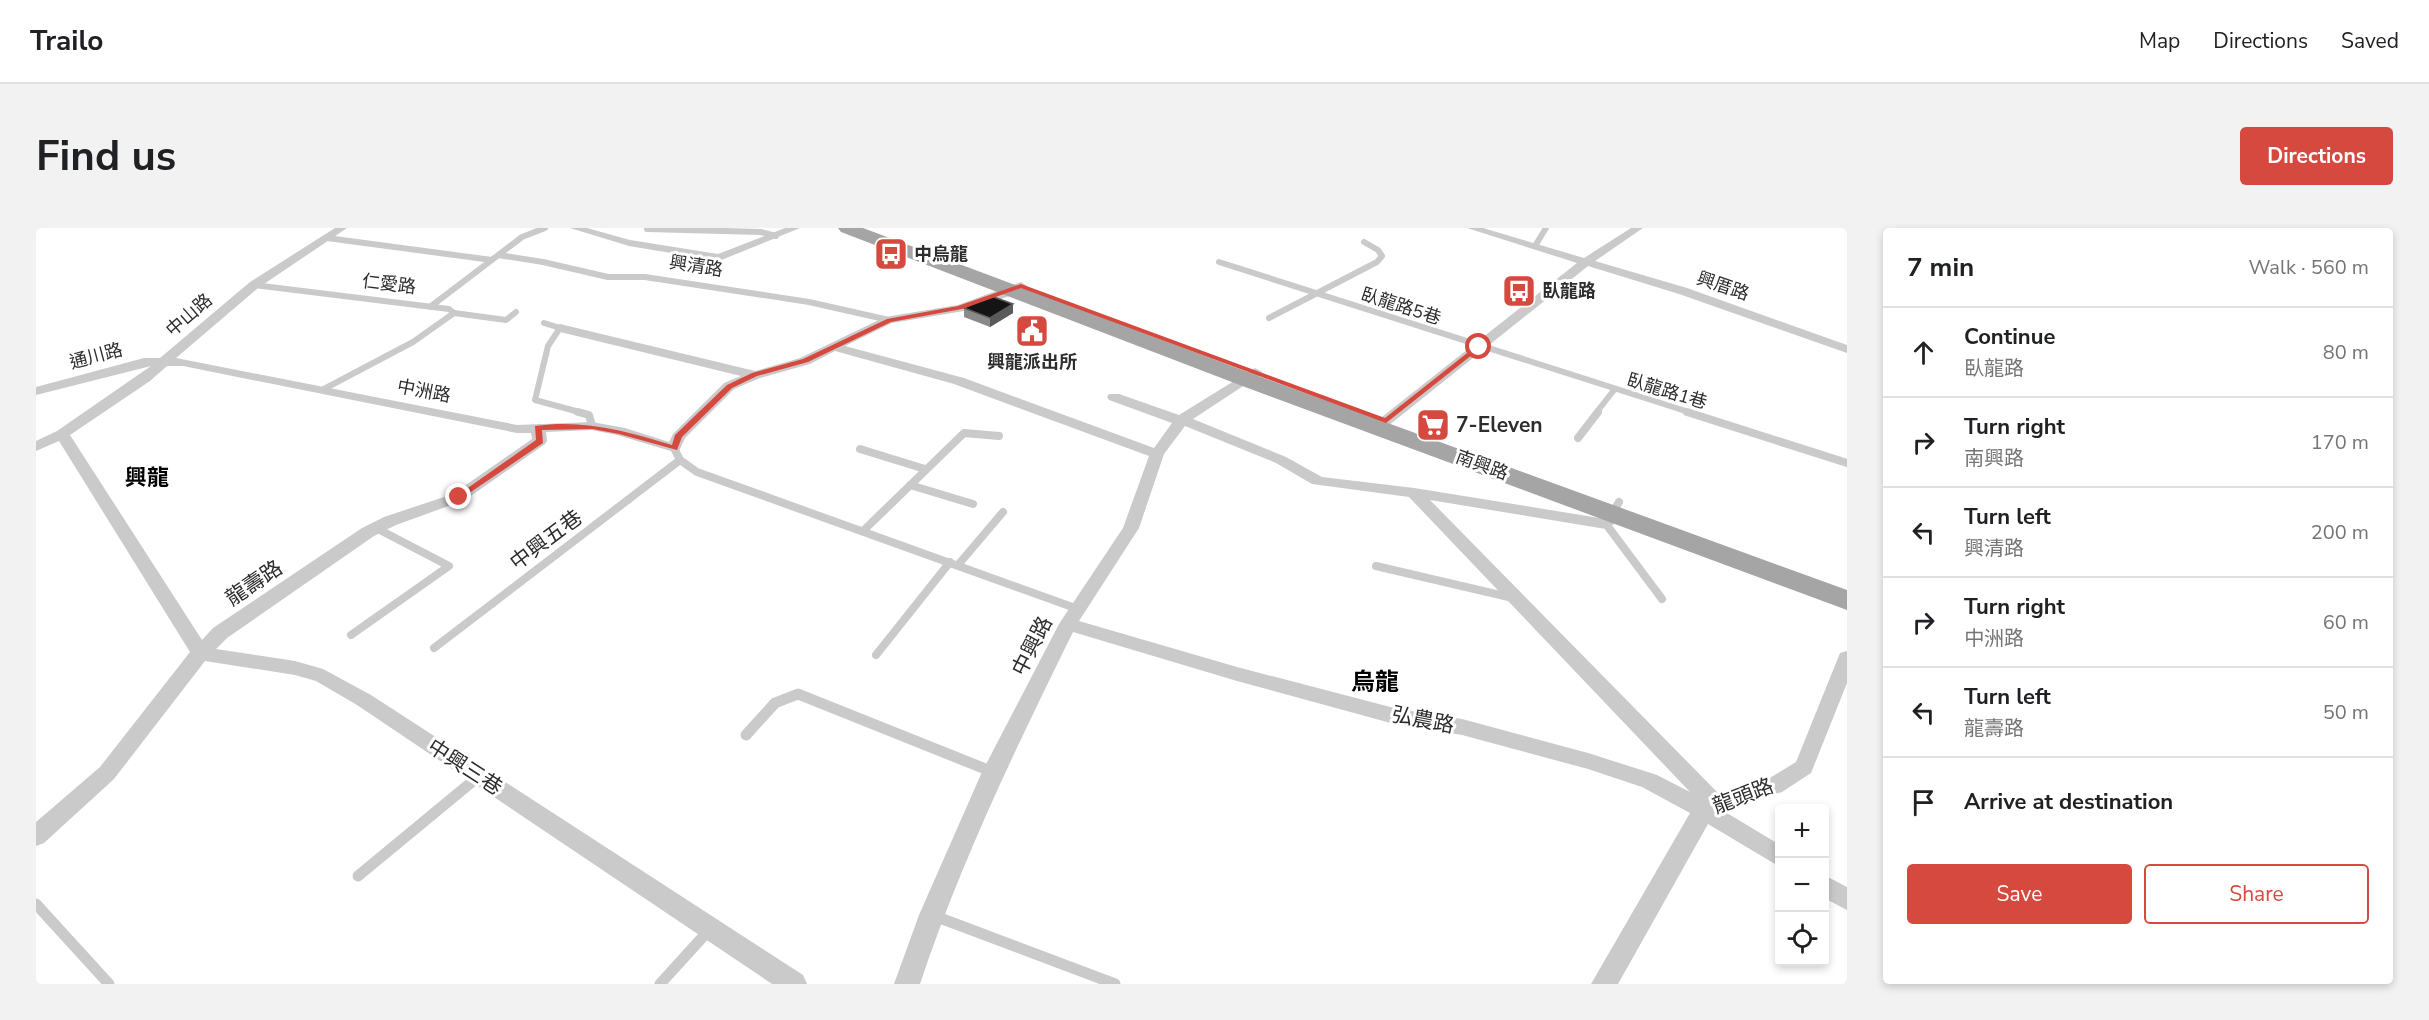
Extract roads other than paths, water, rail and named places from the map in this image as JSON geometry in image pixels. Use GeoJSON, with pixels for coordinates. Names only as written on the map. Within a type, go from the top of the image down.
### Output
{"type":"FeatureCollection","features":[{"type":"Feature","properties":{"kind":"main road","name":"南興路"},"geometry":{"type":"LineString","coordinates":[[847,228],[1016,288]]}},
{"type":"Feature","properties":{"kind":"main road","name":"南興路"},"geometry":{"type":"LineString","coordinates":[[864,228],[1016,288],[1847,600]]}},
{"type":"Feature","properties":{"kind":"main road","name":"南興路"},"geometry":{"type":"LineString","coordinates":[[1613,513],[1847,585]]}},
{"type":"Feature","properties":{"kind":"street","name":"中山路"},"geometry":{"type":"LineString","coordinates":[[36,447],[62,434],[166,361],[254,285],[342,228]]}},
{"type":"Feature","properties":{"kind":"street"},"geometry":{"type":"LineString","coordinates":[[575,228],[629,243],[719,258],[795,228]]}},
{"type":"Feature","properties":{"kind":"street","name":"興厝路"},"geometry":{"type":"LineString","coordinates":[[1472,228],[1683,291],[1847,349]]}},
{"type":"Feature","properties":{"kind":"street"},"geometry":{"type":"LineString","coordinates":[[1382,424],[1587,261],[1638,228]]}},
{"type":"Feature","properties":{"kind":"street","name":"興清路"},"geometry":{"type":"LineString","coordinates":[[677,454],[678,437],[729,386],[755,375],[805,361],[889,320],[960,308],[1016,288]]}},
{"type":"Feature","properties":{"kind":"street"},"geometry":{"type":"LineString","coordinates":[[560,328],[755,375]]}},
{"type":"Feature","properties":{"kind":"street"},"geometry":{"type":"LineString","coordinates":[[833,347],[959,381],[1157,454]]}},
{"type":"Feature","properties":{"kind":"street","name":"中洲路"},"geometry":{"type":"LineString","coordinates":[[166,361],[183,362],[517,429],[592,426],[620,432],[677,454]]}},
{"type":"Feature","properties":{"kind":"street","name":"通川路"},"geometry":{"type":"LineString","coordinates":[[36,391],[144,362],[166,361]]}},
{"type":"Feature","properties":{"kind":"street","name":"中興路"},"geometry":{"type":"LineString","coordinates":[[907,984],[931,915],[993,772],[1073,617],[1131,528],[1157,454],[1182,420],[1250,376]]}},
{"type":"Feature","properties":{"kind":"street"},"geometry":{"type":"LineString","coordinates":[[1114,397],[1168,418],[1182,420],[1281,460],[1318,481],[1613,513]]}},
{"type":"Feature","properties":{"kind":"street","name":"龍壽路"},"geometry":{"type":"LineString","coordinates":[[36,836],[107,773],[200,653],[220,633],[376,528],[459,497],[540,441],[538,428]]}},
{"type":"Feature","properties":{"kind":"street"},"geometry":{"type":"LineString","coordinates":[[62,434],[200,653]]}},
{"type":"Feature","properties":{"kind":"street"},"geometry":{"type":"LineString","coordinates":[[1414,493],[1709,807]]}},
{"type":"Feature","properties":{"kind":"street","name":"弘農路"},"geometry":{"type":"LineString","coordinates":[[1073,617],[1236,674],[1398,717],[1462,728],[1588,761],[1649,782],[1709,807]]}},
{"type":"Feature","properties":{"kind":"street","name":"中興三巷"},"geometry":{"type":"LineString","coordinates":[[200,653],[295,668],[323,676],[711,927],[794,984]]}},
{"type":"Feature","properties":{"kind":"street","name":"龍頭路"},"geometry":{"type":"LineString","coordinates":[[1604,984],[1709,807],[1774,786],[1804,767],[1847,658]]}},
{"type":"Feature","properties":{"kind":"street","name":"龍頭路"},"geometry":{"type":"LineString","coordinates":[[1709,807],[1775,854]]}},
{"type":"Feature","properties":{"kind":"street"},"geometry":{"type":"LineString","coordinates":[[1829,888],[1847,899]]}},
{"type":"Feature","properties":{"kind":"lane"},"geometry":{"type":"LineString","coordinates":[[430,307],[522,237],[545,228]]}},
{"type":"Feature","properties":{"kind":"lane"},"geometry":{"type":"LineString","coordinates":[[1535,246],[1546,228]]}},
{"type":"Feature","properties":{"kind":"lane"},"geometry":{"type":"LineString","coordinates":[[647,229],[761,232],[776,236]]}},
{"type":"Feature","properties":{"kind":"lane","name":"仁愛路"},"geometry":{"type":"LineString","coordinates":[[327,238],[492,260]]}},
{"type":"Feature","properties":{"kind":"lane","name":"臥龍路5巷"},"geometry":{"type":"LineString","coordinates":[[1269,318],[1377,262],[1382,256],[1378,250],[1364,242]]}},
{"type":"Feature","properties":{"kind":"lane","name":"興清路"},"geometry":{"type":"LineString","coordinates":[[498,255],[548,263],[564,269],[625,280],[645,277],[809,302],[889,320]]}},
{"type":"Feature","properties":{"kind":"lane","name":"臥龍路5巷"},"geometry":{"type":"LineString","coordinates":[[1219,262],[1479,347]]}},
{"type":"Feature","properties":{"kind":"lane","name":"仁愛路"},"geometry":{"type":"LineString","coordinates":[[254,285],[449,309],[454,313],[506,320],[516,312]]}},
{"type":"Feature","properties":{"kind":"lane"},"geometry":{"type":"LineString","coordinates":[[322,390],[413,342],[454,313]]}},
{"type":"Feature","properties":{"kind":"lane"},"geometry":{"type":"LineString","coordinates":[[544,323],[560,328],[548,346],[535,400],[589,415],[592,426]]}},
{"type":"Feature","properties":{"kind":"lane","name":"臥龍路1巷"},"geometry":{"type":"LineString","coordinates":[[1479,347],[1847,463]]}},
{"type":"Feature","properties":{"kind":"lane"},"geometry":{"type":"LineString","coordinates":[[1578,438],[1614,390]]}},
{"type":"Feature","properties":{"kind":"lane"},"geometry":{"type":"LineString","coordinates":[[863,531],[964,433],[999,436]]}},
{"type":"Feature","properties":{"kind":"lane"},"geometry":{"type":"LineString","coordinates":[[860,449],[925,469]]}},
{"type":"Feature","properties":{"kind":"lane"},"geometry":{"type":"LineString","coordinates":[[677,454],[697,472],[954,563],[1073,617]]}},
{"type":"Feature","properties":{"kind":"lane","name":"中興五巷"},"geometry":{"type":"LineString","coordinates":[[434,648],[677,454]]}},
{"type":"Feature","properties":{"kind":"lane"},"geometry":{"type":"LineString","coordinates":[[910,484],[973,504]]}},
{"type":"Feature","properties":{"kind":"lane"},"geometry":{"type":"LineString","coordinates":[[876,655],[954,563],[1003,512]]}},
{"type":"Feature","properties":{"kind":"lane"},"geometry":{"type":"LineString","coordinates":[[1613,513],[1662,599]]}},
{"type":"Feature","properties":{"kind":"lane"},"geometry":{"type":"LineString","coordinates":[[351,635],[449,566],[376,528]]}},
{"type":"Feature","properties":{"kind":"lane"},"geometry":{"type":"LineString","coordinates":[[1376,567],[1513,598]]}},
{"type":"Feature","properties":{"kind":"lane"},"geometry":{"type":"LineString","coordinates":[[746,735],[775,703],[798,694],[993,772]]}},
{"type":"Feature","properties":{"kind":"lane"},"geometry":{"type":"LineString","coordinates":[[358,876],[479,776]]}},
{"type":"Feature","properties":{"kind":"lane"},"geometry":{"type":"LineString","coordinates":[[36,904],[109,984]]}},
{"type":"Feature","properties":{"kind":"lane"},"geometry":{"type":"LineString","coordinates":[[931,915],[1115,984]]}},
{"type":"Feature","properties":{"kind":"lane"},"geometry":{"type":"LineString","coordinates":[[660,984],[711,927]]}},
{"type":"Feature","properties":{"kind":"place","name":"中烏龍"},"geometry":{"type":"Point","coordinates":[891,254]}},
{"type":"Feature","properties":{"kind":"place","name":"臥龍路"},"geometry":{"type":"Point","coordinates":[1519,291]}},
{"type":"Feature","properties":{"kind":"place","name":"興龍派出所"},"geometry":{"type":"Point","coordinates":[1032,331]}},
{"type":"Feature","properties":{"kind":"place","name":"7-Eleven"},"geometry":{"type":"Point","coordinates":[1433,425]}},
{"type":"Feature","properties":{"kind":"district","name":"興龍"},"geometry":{"type":"Point","coordinates":[147,477]}},
{"type":"Feature","properties":{"kind":"district","name":"烏龍"},"geometry":{"type":"Point","coordinates":[1375,682]}}]}
